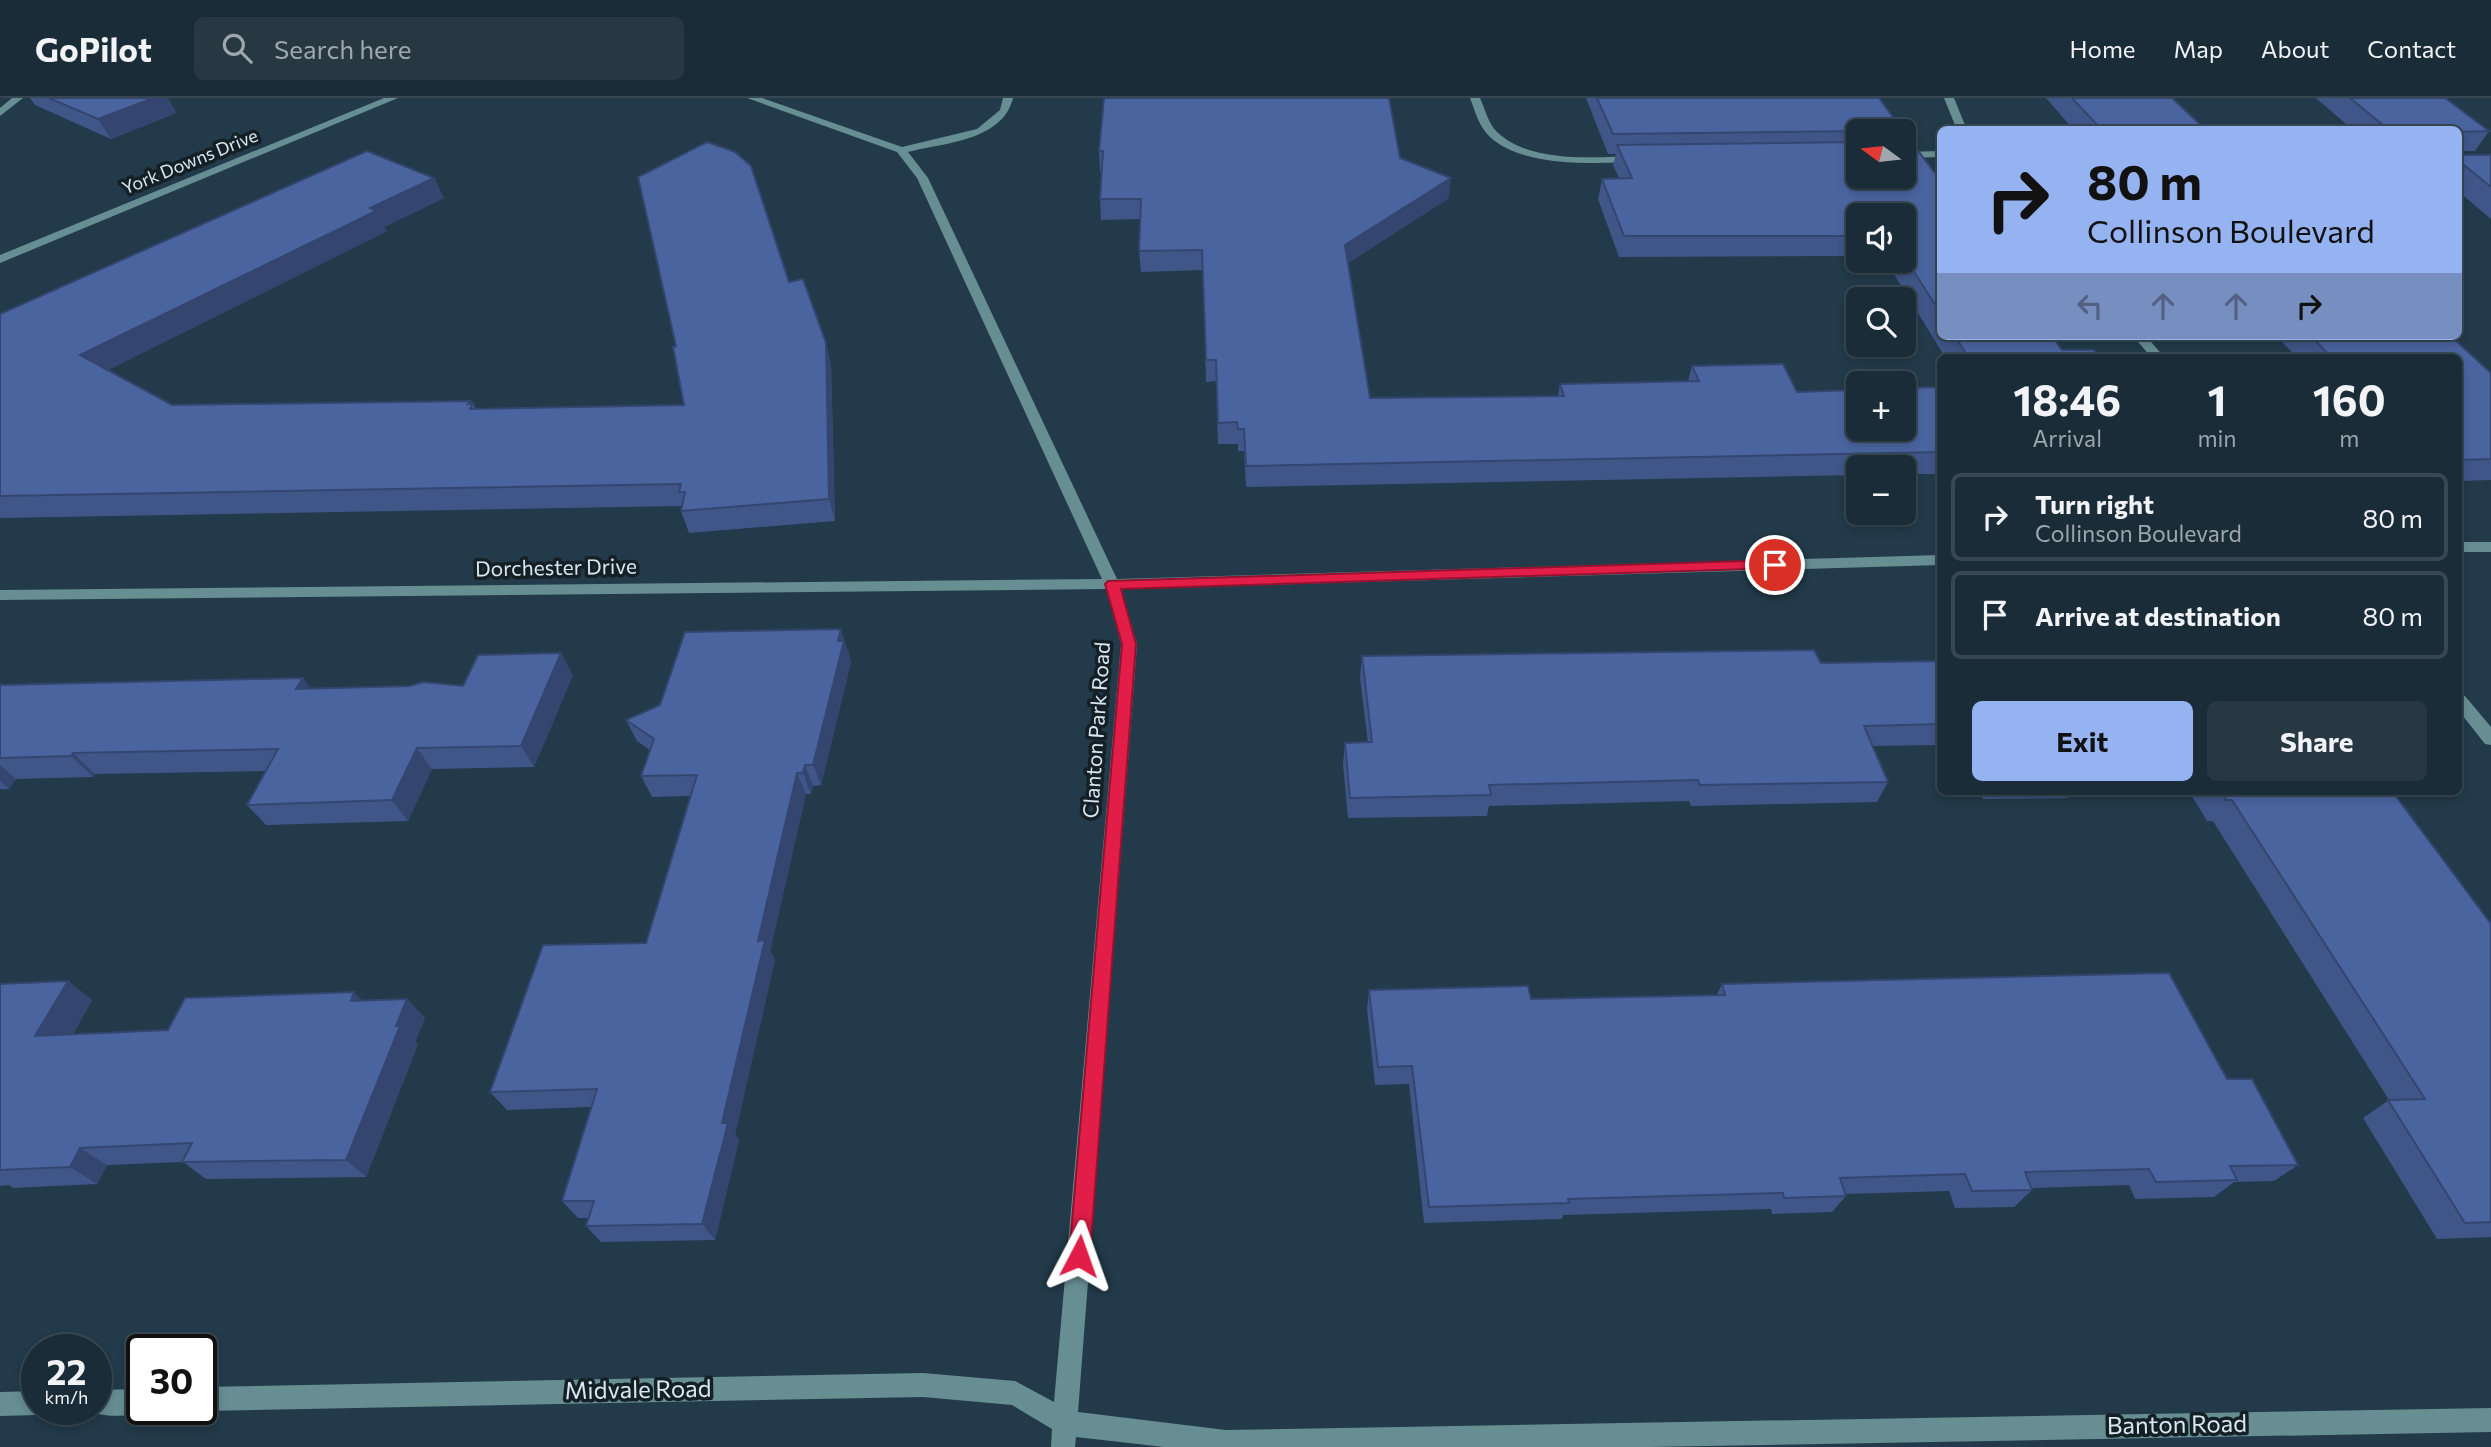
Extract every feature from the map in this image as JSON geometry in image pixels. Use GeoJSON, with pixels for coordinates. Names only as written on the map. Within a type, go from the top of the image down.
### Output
{"type":"FeatureCollection","features":[{"type":"Feature","properties":{"kind":"street"},"geometry":{"type":"LineString","coordinates":[[0,113],[18,98]]}},
{"type":"Feature","properties":{"kind":"street","name":"York Downs Drive"},"geometry":{"type":"LineString","coordinates":[[0,259],[393,98]]}},
{"type":"Feature","properties":{"kind":"street"},"geometry":{"type":"LineString","coordinates":[[752,98],[901,150],[981,131],[1005,111],[1008,98]]}},
{"type":"Feature","properties":{"kind":"street"},"geometry":{"type":"LineString","coordinates":[[1475,98],[1494,136],[1514,146],[1547,156],[1650,159]]}},
{"type":"Feature","properties":{"kind":"street"},"geometry":{"type":"LineString","coordinates":[[1949,98],[1960,126]]}},
{"type":"Feature","properties":{"kind":"street","name":"Clanton Park Road"},"geometry":{"type":"LineString","coordinates":[[901,150],[922,178],[1112,584],[1129,644],[1065,1435]]}},
{"type":"Feature","properties":{"kind":"street"},"geometry":{"type":"LineString","coordinates":[[1916,155],[1937,154]]}},
{"type":"Feature","properties":{"kind":"street"},"geometry":{"type":"LineString","coordinates":[[2143,340],[2155,354]]}},
{"type":"Feature","properties":{"kind":"street"},"geometry":{"type":"LineString","coordinates":[[2462,547],[2491,547]]}},
{"type":"Feature","properties":{"kind":"street","name":"Dorchester Drive"},"geometry":{"type":"LineString","coordinates":[[0,595],[1112,584],[1937,560]]}},
{"type":"Feature","properties":{"kind":"street"},"geometry":{"type":"LineString","coordinates":[[2462,704],[2491,739]]}},
{"type":"Feature","properties":{"kind":"street","name":"Midvale Road"},"geometry":{"type":"LineString","coordinates":[[217,1399],[923,1384],[1015,1394],[1065,1435]]}},
{"type":"Feature","properties":{"kind":"street"},"geometry":{"type":"LineString","coordinates":[[0,1404],[21,1403]]}},
{"type":"Feature","properties":{"kind":"street","name":"Banton Road"},"geometry":{"type":"LineString","coordinates":[[1065,1435],[1226,1442],[2491,1420]]}},
{"type":"Feature","properties":{"kind":"building"},"geometry":{"type":"Polygon","coordinates":[[[49,98],[153,98],[98,119],[49,98]]]}},
{"type":"Feature","properties":{"kind":"building"},"geometry":{"type":"Polygon","coordinates":[[[1104,98],[1389,98],[1400,158],[1451,178],[1345,245],[1370,398],[1564,396],[1560,384],[1699,381],[1692,366],[1783,364],[1797,392],[1846,390],[1846,441],[1916,441],[1916,388],[1937,387],[1937,452],[1246,466],[1244,429],[1238,429],[1237,422],[1218,423],[1216,360],[1206,360],[1202,250],[1139,251],[1141,199],[1100,199],[1103,151],[1099,151],[1104,98]]]}},
{"type":"Feature","properties":{"kind":"building"},"geometry":{"type":"Polygon","coordinates":[[[1597,98],[1879,98],[1894,119],[1846,119],[1846,132],[1613,134],[1597,98]]]}},
{"type":"Feature","properties":{"kind":"building"},"geometry":{"type":"Polygon","coordinates":[[[2072,98],[2172,98],[2202,126],[2098,126],[2072,98]]]}},
{"type":"Feature","properties":{"kind":"building"},"geometry":{"type":"Polygon","coordinates":[[[2350,98],[2445,98],[2489,131],[2462,132],[2462,126],[2384,126],[2350,98]]]}},
{"type":"Feature","properties":{"kind":"building"},"geometry":{"type":"Polygon","coordinates":[[[707,142],[735,152],[751,166],[789,282],[803,279],[826,343],[829,499],[681,511],[685,492],[679,492],[681,484],[0,496],[0,314],[367,151],[434,178],[370,208],[376,211],[80,355],[172,405],[470,401],[468,404],[473,403],[470,409],[684,405],[673,347],[676,346],[638,177],[707,142]]]}},
{"type":"Feature","properties":{"kind":"building"},"geometry":{"type":"Polygon","coordinates":[[[1846,142],[1846,189],[1916,189],[1916,148],[1934,172],[1937,172],[1937,308],[1915,273],[1916,203],[1846,203],[1846,236],[1624,236],[1602,179],[1632,178],[1617,145],[1846,142]]]}},
{"type":"Feature","properties":{"kind":"building"},"geometry":{"type":"Polygon","coordinates":[[[2462,155],[2491,155],[2491,187],[2462,163],[2462,155]]]}},
{"type":"Feature","properties":{"kind":"building"},"geometry":{"type":"Polygon","coordinates":[[[1957,340],[2055,340],[2062,350],[2094,350],[2097,354],[1966,354],[1957,340]]]}},
{"type":"Feature","properties":{"kind":"building"},"geometry":{"type":"Polygon","coordinates":[[[2315,340],[2455,340],[2491,373],[2491,459],[2462,460],[2462,354],[2328,354],[2315,340]]]}},
{"type":"Feature","properties":{"kind":"building"},"geometry":{"type":"Polygon","coordinates":[[[841,629],[838,641],[844,641],[813,765],[805,765],[803,773],[797,773],[758,941],[765,940],[722,1123],[728,1123],[702,1224],[586,1226],[594,1201],[562,1201],[597,1089],[490,1092],[543,945],[646,943],[697,775],[641,776],[654,739],[626,720],[660,705],[685,632],[841,629]]]}},
{"type":"Feature","properties":{"kind":"building"},"geometry":{"type":"Polygon","coordinates":[[[1814,650],[1821,663],[1937,661],[1937,724],[1864,726],[1888,782],[1700,785],[1698,780],[1489,785],[1491,795],[1350,798],[1345,743],[1372,742],[1362,656],[1814,650]]]}},
{"type":"Feature","properties":{"kind":"building"},"geometry":{"type":"Polygon","coordinates":[[[561,653],[521,746],[417,748],[392,800],[247,805],[278,749],[73,753],[71,756],[0,758],[0,685],[303,678],[296,689],[410,686],[423,682],[463,686],[478,655],[561,653]]]}},
{"type":"Feature","properties":{"kind":"building"},"geometry":{"type":"Polygon","coordinates":[[[2223,795],[2395,795],[2491,924],[2491,1222],[2465,1223],[2388,1100],[2425,1099],[2232,800],[2226,800],[2223,795]]]}},
{"type":"Feature","properties":{"kind":"building"},"geometry":{"type":"Polygon","coordinates":[[[2169,973],[2227,1079],[2252,1079],[2298,1165],[2230,1166],[2237,1180],[2156,1182],[2149,1169],[2025,1172],[2032,1190],[1972,1191],[1965,1174],[1840,1178],[1846,1196],[1784,1198],[1783,1193],[1568,1199],[1569,1203],[1429,1207],[1412,1066],[1378,1067],[1369,990],[1528,986],[1531,999],[1725,995],[1722,984],[2169,973]]]}},
{"type":"Feature","properties":{"kind":"building"},"geometry":{"type":"Polygon","coordinates":[[[68,981],[35,1036],[168,1030],[185,998],[354,992],[351,1001],[407,999],[396,1026],[400,1026],[346,1160],[182,1162],[192,1143],[80,1148],[70,1167],[0,1170],[0,984],[68,981]]]}},
{"type":"Feature","properties":{"kind":"route"},"geometry":{"type":"LineString","coordinates":[[1079,1256],[1129,644],[1112,584],[1775,565]]}}]}
